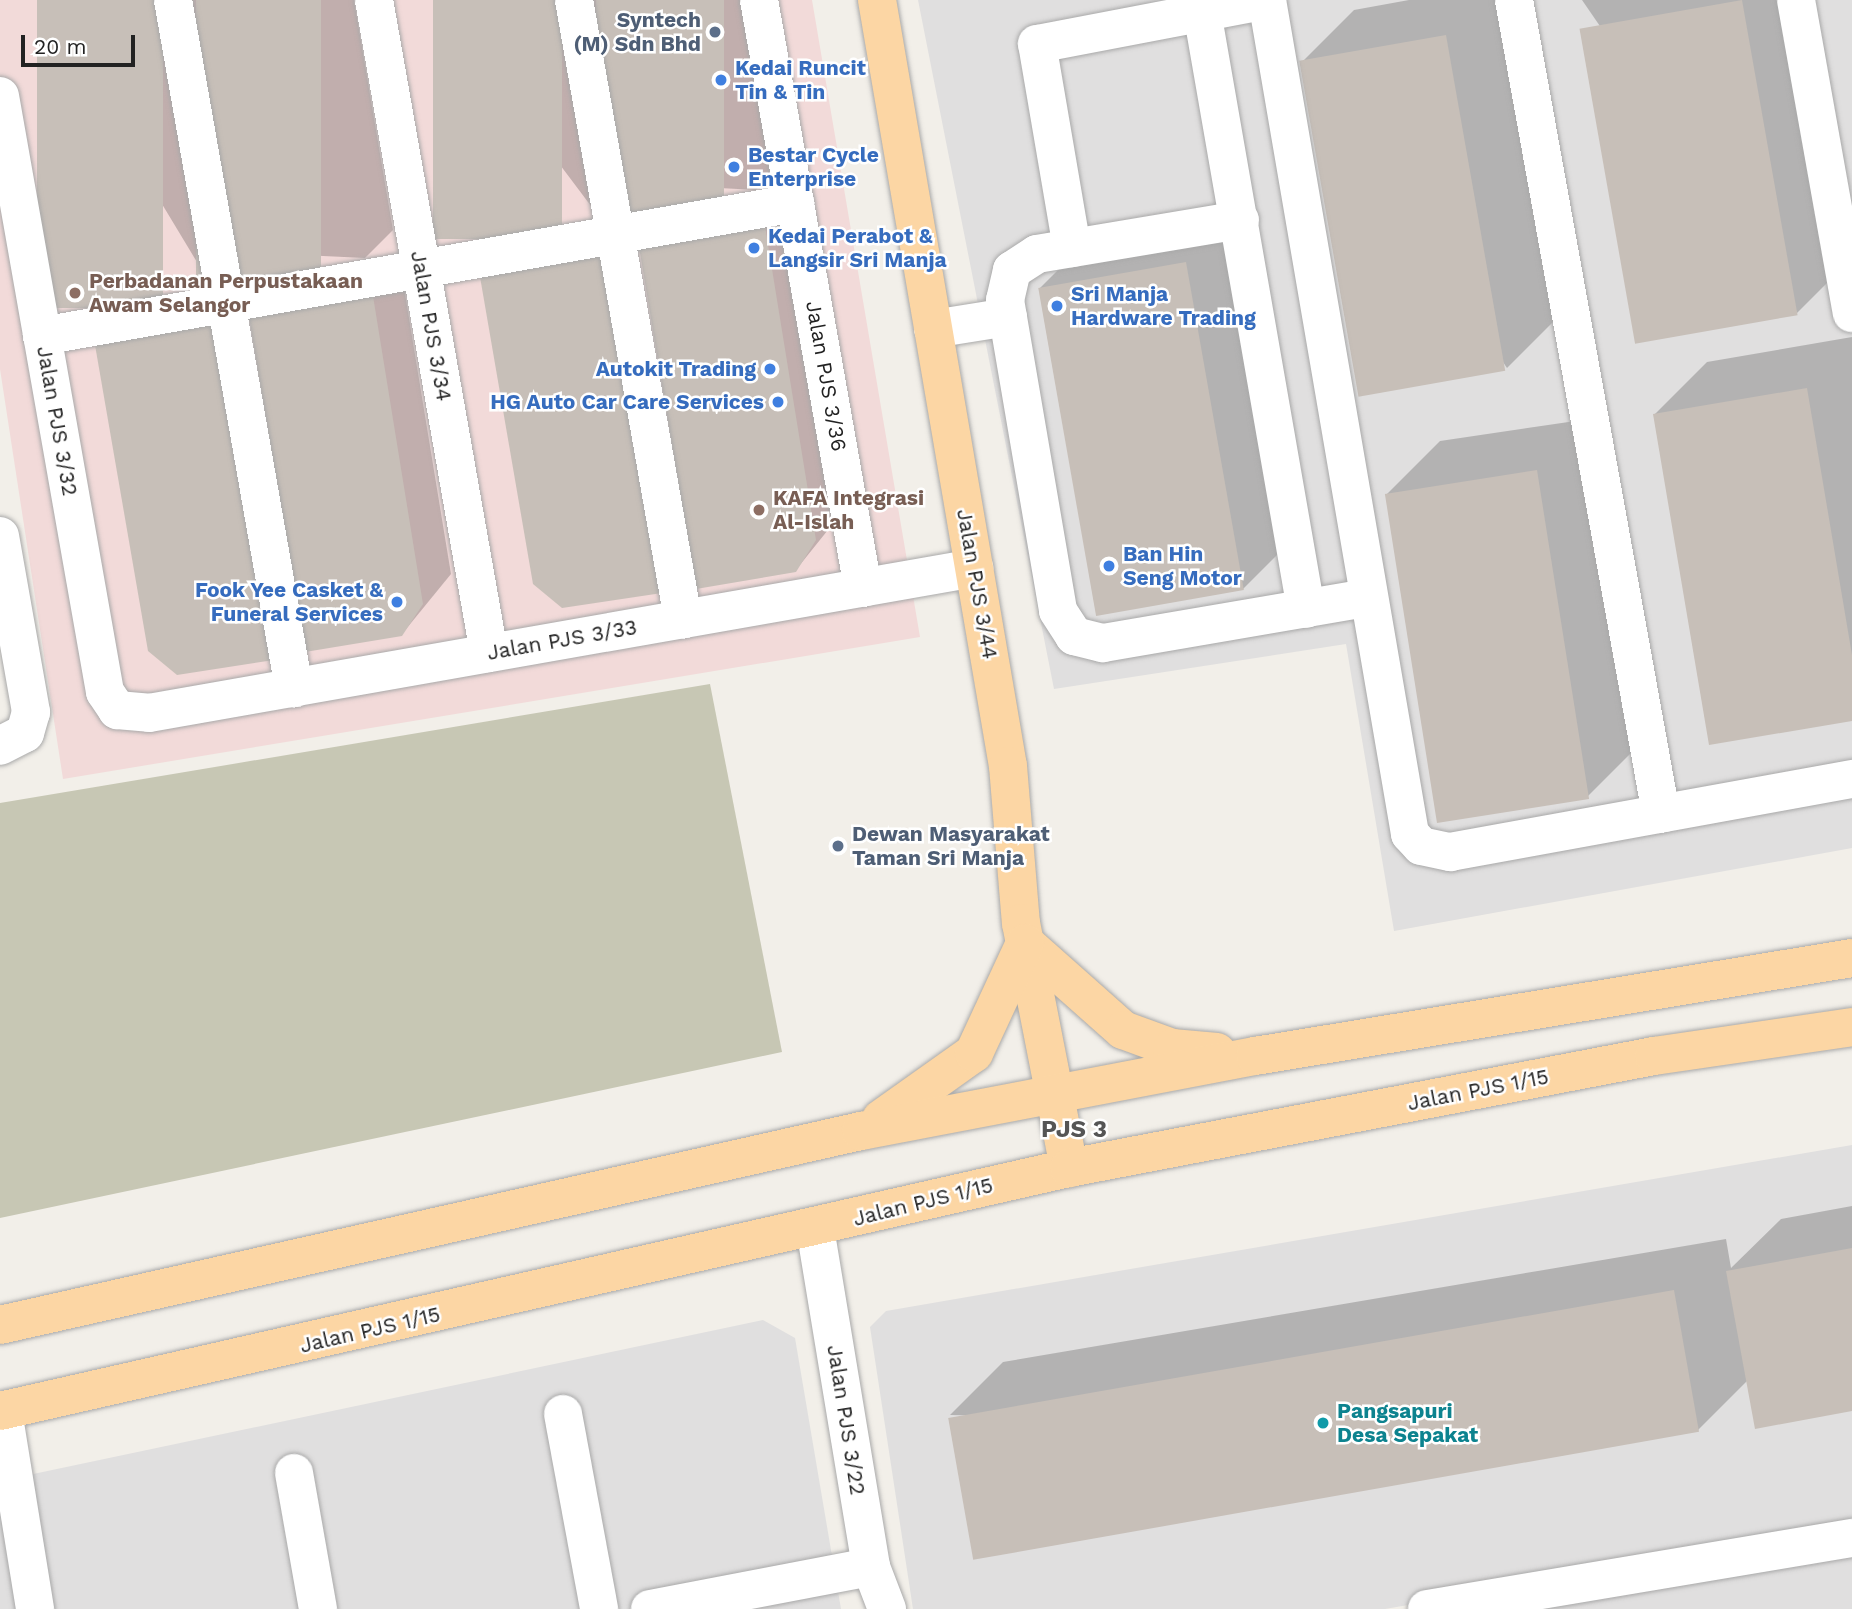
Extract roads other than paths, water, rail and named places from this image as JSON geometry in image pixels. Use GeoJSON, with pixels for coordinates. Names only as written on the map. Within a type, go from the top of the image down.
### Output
{"type":"FeatureCollection","features":[{"type":"Feature","properties":{"kind":"main road","name":"Jalan PJS 3/44"},"geometry":{"type":"LineString","coordinates":[[880,1],[1008,766],[1025,943],[1069,1168]]}},
{"type":"Feature","properties":{"kind":"main road"},"geometry":{"type":"LineString","coordinates":[[861,1131],[974,1053],[1025,943],[1123,1030],[1172,1048],[1255,1056]]}},
{"type":"Feature","properties":{"kind":"main road"},"geometry":{"type":"LineString","coordinates":[[0,1325],[861,1131],[1255,1056],[1852,958]]}},
{"type":"Feature","properties":{"kind":"main road","name":"Jalan PJS 1/15"},"geometry":{"type":"LineString","coordinates":[[1,1411],[815,1228],[1069,1168],[1654,1056],[1852,1027]]}},
{"type":"Feature","properties":{"kind":"street"},"geometry":{"type":"LineString","coordinates":[[173,0],[294,688]]}},
{"type":"Feature","properties":{"kind":"street","name":"Jalan PJS 3/34"},"geometry":{"type":"LineString","coordinates":[[374,0],[489,653]]}},
{"type":"Feature","properties":{"kind":"street"},"geometry":{"type":"LineString","coordinates":[[574,0],[683,619]]}},
{"type":"Feature","properties":{"kind":"street","name":"Jalan PJS 3/36"},"geometry":{"type":"LineString","coordinates":[[759,0],[863,587]]}},
{"type":"Feature","properties":{"kind":"street"},"geometry":{"type":"LineString","coordinates":[[1072,248],[1037,44],[1201,6],[1267,0],[1405,819],[1421,846],[1450,852],[1852,779]]}},
{"type":"Feature","properties":{"kind":"street"},"geometry":{"type":"LineString","coordinates":[[1514,0],[1661,814]]}},
{"type":"Feature","properties":{"kind":"street"},"geometry":{"type":"LineString","coordinates":[[1796,0],[1852,313]]}},
{"type":"Feature","properties":{"kind":"street"},"geometry":{"type":"LineString","coordinates":[[1201,6],[1306,609]]}},
{"type":"Feature","properties":{"kind":"street","name":"Jalan PJS 3/32"},"geometry":{"type":"LineString","coordinates":[[0,96],[105,692],[117,710],[149,713]]}},
{"type":"Feature","properties":{"kind":"street"},"geometry":{"type":"LineString","coordinates":[[42,336],[796,203]]}},
{"type":"Feature","properties":{"kind":"street"},"geometry":{"type":"LineString","coordinates":[[1240,220],[1030,257],[1012,270],[1005,285],[1008,317],[1058,611],[1074,636],[1103,643],[1367,598]]}},
{"type":"Feature","properties":{"kind":"street"},"geometry":{"type":"LineString","coordinates":[[933,330],[1008,317]]}},
{"type":"Feature","properties":{"kind":"street"},"geometry":{"type":"LineString","coordinates":[[0,536],[28,695],[25,733],[0,746]]}},
{"type":"Feature","properties":{"kind":"street","name":"Jalan PJS 3/33"},"geometry":{"type":"LineString","coordinates":[[149,713],[974,568]]}},
{"type":"Feature","properties":{"kind":"street","name":"Jalan PJS 3/22"},"geometry":{"type":"LineString","coordinates":[[815,1228],[870,1567],[887,1609]]}},
{"type":"Feature","properties":{"kind":"street"},"geometry":{"type":"LineString","coordinates":[[1,1411],[35,1609]]}},
{"type":"Feature","properties":{"kind":"street"},"geometry":{"type":"LineString","coordinates":[[563,1414],[599,1609]]}},
{"type":"Feature","properties":{"kind":"street"},"geometry":{"type":"LineString","coordinates":[[294,1473],[318,1609]]}},
{"type":"Feature","properties":{"kind":"street"},"geometry":{"type":"LineString","coordinates":[[1427,1609],[1547,1598],[1852,1538]]}},
{"type":"Feature","properties":{"kind":"street"},"geometry":{"type":"LineString","coordinates":[[650,1609],[870,1567]]}},
{"type":"Feature","properties":{"kind":"place","name":"Syntech (M) Sdn Bhd"},"geometry":{"type":"Point","coordinates":[715,32]}},
{"type":"Feature","properties":{"kind":"place","name":"Kedai Runcit Tin & Tin"},"geometry":{"type":"Point","coordinates":[721,80]}},
{"type":"Feature","properties":{"kind":"place","name":"Bestar Cycle Enterprise"},"geometry":{"type":"Point","coordinates":[734,167]}},
{"type":"Feature","properties":{"kind":"place","name":"Kedai Perabot & Langsir Sri Manja"},"geometry":{"type":"Point","coordinates":[754,248]}},
{"type":"Feature","properties":{"kind":"place","name":"Perbadanan Perpustakaan Awam Selangor"},"geometry":{"type":"Point","coordinates":[75,293]}},
{"type":"Feature","properties":{"kind":"place","name":"Sri Manja Hardware Trading"},"geometry":{"type":"Point","coordinates":[1057,306]}},
{"type":"Feature","properties":{"kind":"place","name":"Autokit Trading"},"geometry":{"type":"Point","coordinates":[770,369]}},
{"type":"Feature","properties":{"kind":"place","name":"HG Auto Car Care Services"},"geometry":{"type":"Point","coordinates":[778,402]}},
{"type":"Feature","properties":{"kind":"place","name":"KAFA Integrasi Al-Islah"},"geometry":{"type":"Point","coordinates":[759,510]}},
{"type":"Feature","properties":{"kind":"place","name":"Ban Hin Seng Motor"},"geometry":{"type":"Point","coordinates":[1109,566]}},
{"type":"Feature","properties":{"kind":"place","name":"Fook Yee Casket & Funeral Services"},"geometry":{"type":"Point","coordinates":[397,602]}},
{"type":"Feature","properties":{"kind":"place","name":"Dewan Masyarakat Taman Sri Manja"},"geometry":{"type":"Point","coordinates":[838,846]}},
{"type":"Feature","properties":{"kind":"place","name":"Pangsapuri Desa Sepakat"},"geometry":{"type":"Point","coordinates":[1323,1423]}},
{"type":"Feature","properties":{"kind":"district","name":"PJS 3"},"geometry":{"type":"Point","coordinates":[1074,1130]}}]}
